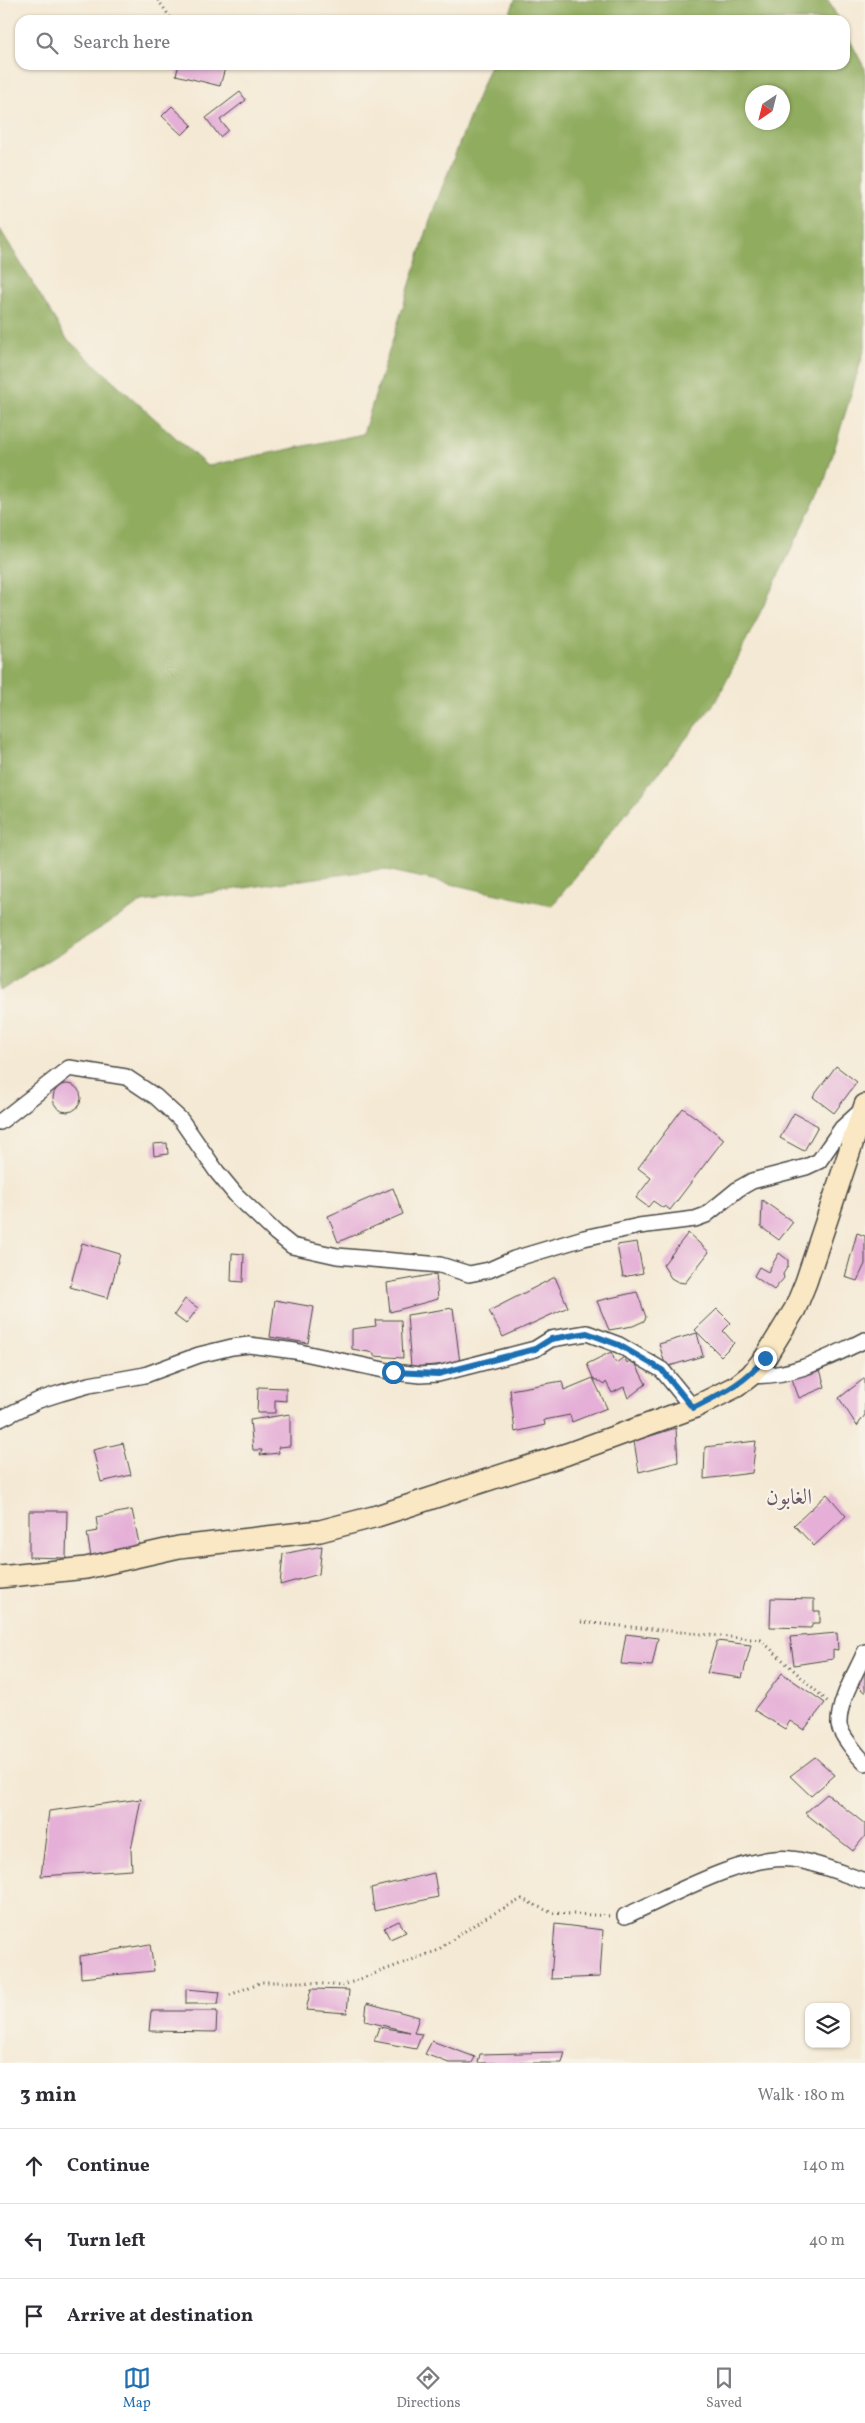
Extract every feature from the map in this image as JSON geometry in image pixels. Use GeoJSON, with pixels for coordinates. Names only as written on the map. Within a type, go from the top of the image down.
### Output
{"type":"FeatureCollection","features":[{"type":"Feature","properties":{"kind":"main road"},"geometry":{"type":"LineString","coordinates":[[0,1577],[76,1569],[179,1547],[282,1537],[348,1525],[516,1473],[693,1408],[737,1386],[751,1375],[765,1358],[795,1309],[806,1282],[864,1107]]}},
{"type":"Feature","properties":{"kind":"street"},"geometry":{"type":"LineString","coordinates":[[0,1122],[69,1068],[126,1077],[156,1098],[181,1120],[226,1184],[292,1246],[337,1256],[440,1265],[469,1274],[489,1270],[514,1259],[584,1238],[639,1226],[695,1220],[706,1215],[738,1189],[752,1181],[806,1167],[819,1161],[842,1128],[864,1107]]}},
{"type":"Feature","properties":{"kind":"street"},"geometry":{"type":"LineString","coordinates":[[0,1419],[39,1400],[89,1384],[144,1375],[199,1355],[232,1346],[249,1345],[295,1351],[393,1372],[420,1375],[438,1374],[535,1349],[551,1339],[587,1333],[619,1345],[662,1370],[693,1408]]}},
{"type":"Feature","properties":{"kind":"street"},"geometry":{"type":"LineString","coordinates":[[751,1375],[768,1377],[790,1371],[832,1356],[865,1340]]}},
{"type":"Feature","properties":{"kind":"street"},"geometry":{"type":"LineString","coordinates":[[865,1652],[843,1703],[839,1726],[847,1740],[865,1763]]}},
{"type":"Feature","properties":{"kind":"street"},"geometry":{"type":"LineString","coordinates":[[625,1916],[710,1877],[757,1862],[791,1859],[865,1881]]}},
{"type":"Feature","properties":{"kind":"path"},"geometry":{"type":"LineString","coordinates":[[158,0],[169,15]]}},
{"type":"Feature","properties":{"kind":"path"},"geometry":{"type":"LineString","coordinates":[[581,1622],[761,1640],[841,1714]]}},
{"type":"Feature","properties":{"kind":"path"},"geometry":{"type":"LineString","coordinates":[[230,1995],[262,1982],[306,1982],[341,1986],[436,1951],[481,1920],[522,1899],[552,1913],[625,1916]]}},
{"type":"Feature","properties":{"kind":"green space"},"geometry":{"type":"Polygon","coordinates":[[[515,0],[828,0],[836,15],[509,15],[515,0]]]}},
{"type":"Feature","properties":{"kind":"green space"},"geometry":{"type":"Polygon","coordinates":[[[850,40],[865,69],[865,348],[824,483],[717,700],[552,906],[382,869],[142,902],[0,991],[0,229],[66,338],[207,466],[363,434],[433,211],[488,70],[850,70],[850,40]]]}},
{"type":"Feature","properties":{"kind":"building"},"geometry":{"type":"Polygon","coordinates":[[[178,70],[224,70],[220,86],[176,75],[178,70]]]}},
{"type":"Feature","properties":{"kind":"building"},"geometry":{"type":"Polygon","coordinates":[[[240,92],[246,100],[220,120],[228,130],[220,137],[206,118],[240,92]]]}},
{"type":"Feature","properties":{"kind":"building"},"geometry":{"type":"Polygon","coordinates":[[[172,106],[192,125],[182,135],[162,116],[172,106]]]}},
{"type":"Feature","properties":{"kind":"building"},"geometry":{"type":"Polygon","coordinates":[[[836,1066],[857,1082],[834,1113],[813,1097],[836,1066]]]}},
{"type":"Feature","properties":{"kind":"building"},"geometry":{"type":"Polygon","coordinates":[[[67,1084],[77,1088],[81,1098],[77,1108],[67,1112],[57,1108],[53,1098],[57,1088],[67,1084]]]}},
{"type":"Feature","properties":{"kind":"building"},"geometry":{"type":"Polygon","coordinates":[[[683,1108],[724,1139],[670,1210],[665,1206],[663,1208],[653,1201],[648,1207],[636,1198],[651,1178],[638,1168],[683,1108]]]}},
{"type":"Feature","properties":{"kind":"building"},"geometry":{"type":"Polygon","coordinates":[[[794,1113],[818,1126],[804,1151],[780,1138],[794,1113]]]}},
{"type":"Feature","properties":{"kind":"building"},"geometry":{"type":"Polygon","coordinates":[[[167,1143],[168,1154],[154,1156],[153,1144],[167,1143]]]}},
{"type":"Feature","properties":{"kind":"building"},"geometry":{"type":"Polygon","coordinates":[[[393,1188],[403,1214],[338,1242],[328,1216],[393,1188]]]}},
{"type":"Feature","properties":{"kind":"building"},"geometry":{"type":"Polygon","coordinates":[[[762,1200],[793,1222],[779,1240],[761,1227],[762,1200]]]}},
{"type":"Feature","properties":{"kind":"building"},"geometry":{"type":"Polygon","coordinates":[[[688,1233],[709,1252],[685,1283],[671,1278],[663,1265],[688,1233]]]}},
{"type":"Feature","properties":{"kind":"building"},"geometry":{"type":"Polygon","coordinates":[[[857,1233],[865,1236],[865,1264],[857,1281],[845,1277],[857,1233]]]}},
{"type":"Feature","properties":{"kind":"building"},"geometry":{"type":"Polygon","coordinates":[[[637,1242],[643,1273],[623,1277],[617,1245],[637,1242]]]}},
{"type":"Feature","properties":{"kind":"building"},"geometry":{"type":"Polygon","coordinates":[[[82,1243],[120,1254],[108,1298],[70,1287],[82,1243]]]}},
{"type":"Feature","properties":{"kind":"building"},"geometry":{"type":"Polygon","coordinates":[[[232,1253],[244,1254],[243,1282],[231,1281],[232,1253]]]}},
{"type":"Feature","properties":{"kind":"building"},"geometry":{"type":"Polygon","coordinates":[[[779,1253],[788,1260],[788,1266],[783,1274],[784,1278],[774,1290],[754,1276],[759,1267],[768,1272],[779,1253]]]}},
{"type":"Feature","properties":{"kind":"building"},"geometry":{"type":"Polygon","coordinates":[[[436,1274],[438,1299],[390,1312],[387,1283],[436,1274]]]}},
{"type":"Feature","properties":{"kind":"building"},"geometry":{"type":"Polygon","coordinates":[[[555,1277],[568,1307],[503,1337],[489,1311],[555,1277]]]}},
{"type":"Feature","properties":{"kind":"building"},"geometry":{"type":"Polygon","coordinates":[[[637,1292],[646,1317],[644,1321],[633,1326],[609,1330],[597,1301],[637,1292]]]}},
{"type":"Feature","properties":{"kind":"building"},"geometry":{"type":"Polygon","coordinates":[[[185,1299],[198,1308],[186,1324],[174,1315],[185,1299]]]}},
{"type":"Feature","properties":{"kind":"building"},"geometry":{"type":"Polygon","coordinates":[[[275,1300],[314,1307],[308,1343],[270,1337],[275,1300]]]}},
{"type":"Feature","properties":{"kind":"building"},"geometry":{"type":"Polygon","coordinates":[[[453,1308],[460,1363],[411,1367],[407,1315],[453,1308]]]}},
{"type":"Feature","properties":{"kind":"building"},"geometry":{"type":"Polygon","coordinates":[[[717,1309],[731,1323],[723,1331],[734,1343],[721,1356],[695,1330],[717,1309]]]}},
{"type":"Feature","properties":{"kind":"building"},"geometry":{"type":"Polygon","coordinates":[[[375,1320],[401,1320],[403,1358],[374,1356],[374,1353],[352,1349],[352,1329],[376,1326],[375,1320]]]}},
{"type":"Feature","properties":{"kind":"building"},"geometry":{"type":"Polygon","coordinates":[[[697,1333],[703,1356],[666,1367],[659,1344],[697,1333]]]}},
{"type":"Feature","properties":{"kind":"building"},"geometry":{"type":"Polygon","coordinates":[[[611,1352],[616,1363],[624,1357],[627,1363],[633,1359],[646,1384],[628,1398],[624,1387],[612,1393],[606,1382],[604,1385],[593,1378],[587,1364],[611,1352]]]}},
{"type":"Feature","properties":{"kind":"building"},"geometry":{"type":"Polygon","coordinates":[[[819,1366],[825,1387],[799,1398],[792,1379],[819,1366]]]}},
{"type":"Feature","properties":{"kind":"building"},"geometry":{"type":"Polygon","coordinates":[[[593,1378],[607,1408],[572,1422],[570,1415],[544,1420],[545,1425],[515,1432],[510,1390],[562,1381],[564,1390],[593,1378]]]}},
{"type":"Feature","properties":{"kind":"building"},"geometry":{"type":"Polygon","coordinates":[[[865,1378],[865,1415],[857,1426],[839,1398],[865,1378]]]}},
{"type":"Feature","properties":{"kind":"building"},"geometry":{"type":"Polygon","coordinates":[[[258,1387],[286,1388],[286,1401],[275,1400],[275,1413],[257,1413],[258,1387]]]}},
{"type":"Feature","properties":{"kind":"building"},"geometry":{"type":"Polygon","coordinates":[[[290,1414],[290,1446],[278,1447],[279,1453],[260,1455],[262,1450],[253,1450],[250,1420],[290,1414]]]}},
{"type":"Feature","properties":{"kind":"building"},"geometry":{"type":"Polygon","coordinates":[[[676,1428],[678,1462],[639,1472],[634,1441],[676,1428]]]}},
{"type":"Feature","properties":{"kind":"building"},"geometry":{"type":"Polygon","coordinates":[[[756,1441],[752,1473],[704,1479],[705,1447],[756,1441]]]}},
{"type":"Feature","properties":{"kind":"building"},"geometry":{"type":"Polygon","coordinates":[[[123,1443],[131,1475],[101,1482],[93,1450],[123,1443]]]}},
{"type":"Feature","properties":{"kind":"building"},"geometry":{"type":"Polygon","coordinates":[[[827,1494],[846,1516],[814,1546],[794,1525],[827,1494]]]}},
{"type":"Feature","properties":{"kind":"building"},"geometry":{"type":"Polygon","coordinates":[[[132,1510],[140,1548],[91,1557],[87,1533],[98,1531],[96,1517],[132,1510]]]}},
{"type":"Feature","properties":{"kind":"building"},"geometry":{"type":"Polygon","coordinates":[[[29,1511],[67,1511],[66,1558],[29,1557],[29,1511]]]}},
{"type":"Feature","properties":{"kind":"building"},"geometry":{"type":"Polygon","coordinates":[[[322,1546],[319,1574],[280,1585],[283,1554],[322,1546]]]}},
{"type":"Feature","properties":{"kind":"building"},"geometry":{"type":"Polygon","coordinates":[[[771,1598],[814,1599],[814,1611],[820,1611],[820,1623],[813,1623],[811,1628],[770,1627],[771,1598]]]}},
{"type":"Feature","properties":{"kind":"building"},"geometry":{"type":"Polygon","coordinates":[[[837,1633],[838,1650],[833,1649],[833,1659],[794,1665],[790,1637],[837,1633]]]}},
{"type":"Feature","properties":{"kind":"building"},"geometry":{"type":"Polygon","coordinates":[[[626,1634],[658,1638],[652,1666],[621,1664],[626,1634]]]}},
{"type":"Feature","properties":{"kind":"building"},"geometry":{"type":"Polygon","coordinates":[[[717,1641],[751,1645],[742,1678],[707,1673],[717,1641]]]}},
{"type":"Feature","properties":{"kind":"building"},"geometry":{"type":"Polygon","coordinates":[[[782,1673],[825,1703],[804,1730],[790,1721],[785,1729],[754,1710],[782,1673]]]}},
{"type":"Feature","properties":{"kind":"building"},"geometry":{"type":"Polygon","coordinates":[[[865,1673],[865,1693],[855,1683],[865,1673]]]}},
{"type":"Feature","properties":{"kind":"building"},"geometry":{"type":"Polygon","coordinates":[[[815,1757],[835,1775],[811,1796],[790,1776],[815,1757]]]}},
{"type":"Feature","properties":{"kind":"building"},"geometry":{"type":"Polygon","coordinates":[[[827,1794],[865,1824],[865,1836],[853,1851],[805,1813],[827,1794]]]}},
{"type":"Feature","properties":{"kind":"building"},"geometry":{"type":"Polygon","coordinates":[[[141,1799],[131,1850],[132,1870],[41,1876],[49,1811],[141,1799]]]}},
{"type":"Feature","properties":{"kind":"building"},"geometry":{"type":"Polygon","coordinates":[[[434,1873],[438,1897],[374,1911],[371,1888],[434,1873]]]}},
{"type":"Feature","properties":{"kind":"building"},"geometry":{"type":"Polygon","coordinates":[[[399,1921],[406,1932],[390,1939],[384,1928],[399,1921]]]}},
{"type":"Feature","properties":{"kind":"building"},"geometry":{"type":"Polygon","coordinates":[[[555,1924],[603,1930],[600,1977],[551,1979],[555,1924]]]}},
{"type":"Feature","properties":{"kind":"building"},"geometry":{"type":"Polygon","coordinates":[[[150,1944],[154,1971],[81,1978],[80,1956],[150,1944]]]}},
{"type":"Feature","properties":{"kind":"building"},"geometry":{"type":"Polygon","coordinates":[[[186,1989],[220,1992],[218,2004],[186,2004],[186,1989]]]}},
{"type":"Feature","properties":{"kind":"building"},"geometry":{"type":"Polygon","coordinates":[[[311,1989],[349,1990],[347,2013],[306,2010],[311,1989]]]}},
{"type":"Feature","properties":{"kind":"building"},"geometry":{"type":"Polygon","coordinates":[[[367,2003],[419,2017],[414,2033],[422,2034],[416,2049],[374,2041],[379,2027],[410,2032],[365,2021],[367,2003]]]}},
{"type":"Feature","properties":{"kind":"building"},"geometry":{"type":"Polygon","coordinates":[[[151,2011],[217,2011],[216,2032],[149,2031],[151,2011]]]}},
{"type":"Feature","properties":{"kind":"building"},"geometry":{"type":"Polygon","coordinates":[[[432,2041],[475,2057],[472,2063],[449,2063],[425,2054],[432,2041]]]}},
{"type":"Feature","properties":{"kind":"building"},"geometry":{"type":"Polygon","coordinates":[[[565,2052],[562,2063],[478,2063],[480,2054],[565,2052]]]}},
{"type":"Feature","properties":{"kind":"district","name":"الغابون"},"geometry":{"type":"Point","coordinates":[789,1498]}},
{"type":"Feature","properties":{"kind":"route"},"geometry":{"type":"LineString","coordinates":[[393,1372],[420,1375],[438,1374],[535,1349],[551,1339],[587,1333],[619,1345],[662,1370],[693,1408],[737,1386],[751,1375],[765,1358]]}}]}
